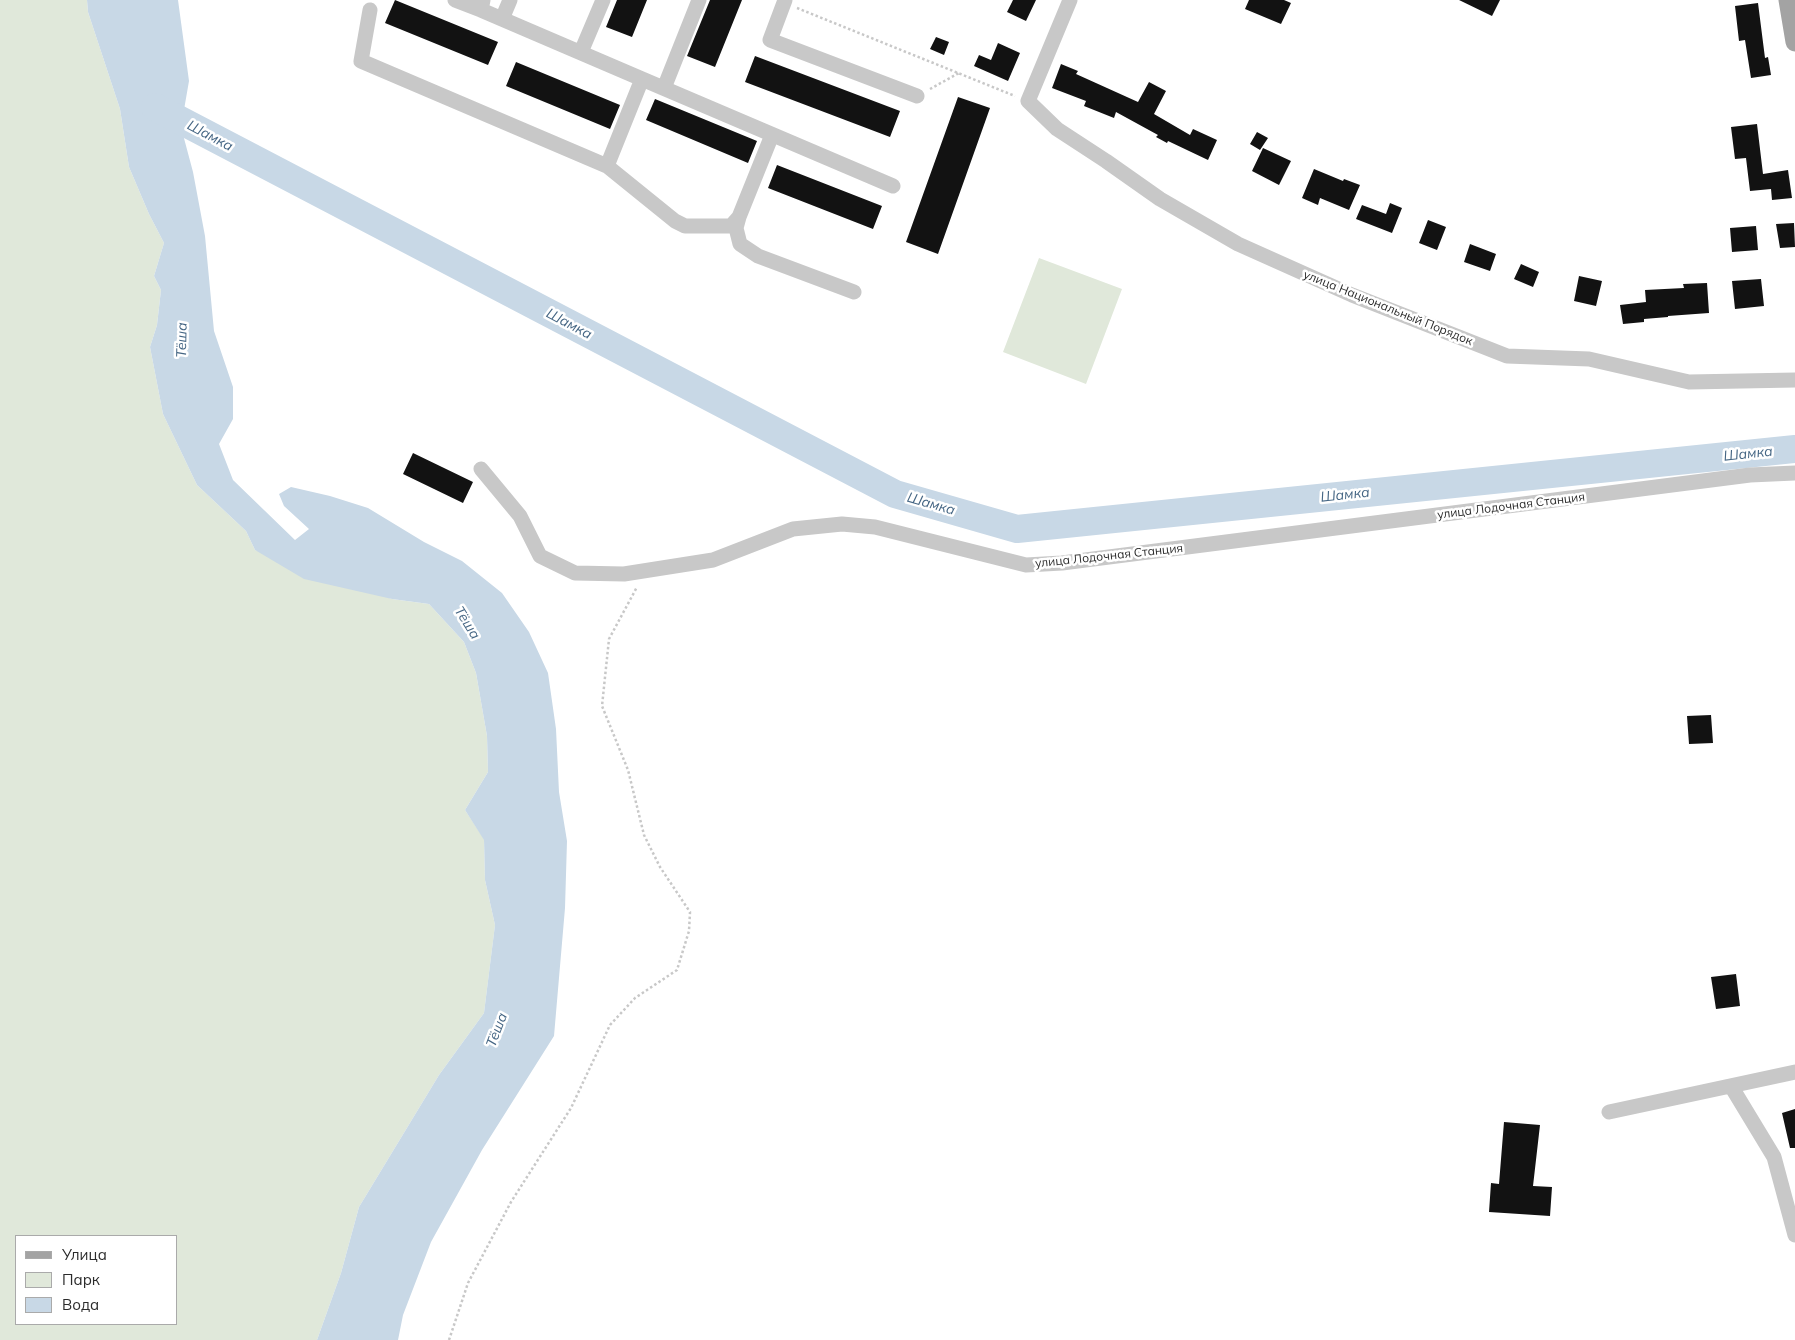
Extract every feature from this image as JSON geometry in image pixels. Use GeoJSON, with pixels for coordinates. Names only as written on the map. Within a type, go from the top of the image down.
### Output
{"type":"FeatureCollection","features":[{"type":"Feature","properties":{"kind":"main road"},"geometry":{"type":"LineString","coordinates":[[1788,0],[1795,42]]}},
{"type":"Feature","properties":{"kind":"street"},"geometry":{"type":"LineString","coordinates":[[455,0],[482,5],[502,19],[893,186]]}},
{"type":"Feature","properties":{"kind":"street"},"geometry":{"type":"LineString","coordinates":[[502,19],[510,0]]}},
{"type":"Feature","properties":{"kind":"street"},"geometry":{"type":"LineString","coordinates":[[582,52],[603,0]]}},
{"type":"Feature","properties":{"kind":"street"},"geometry":{"type":"LineString","coordinates":[[664,88],[699,0]]}},
{"type":"Feature","properties":{"kind":"street"},"geometry":{"type":"LineString","coordinates":[[1028,101],[1070,0]]}},
{"type":"Feature","properties":{"kind":"street"},"geometry":{"type":"LineString","coordinates":[[784,1],[770,40],[917,96]]}},
{"type":"Feature","properties":{"kind":"street"},"geometry":{"type":"LineString","coordinates":[[370,10],[362,61],[607,166],[675,221],[685,226],[730,226],[739,217]]}},
{"type":"Feature","properties":{"kind":"street"},"geometry":{"type":"LineString","coordinates":[[607,166],[642,79]]}},
{"type":"Feature","properties":{"kind":"street","name":"улица Национальный Порядок"},"geometry":{"type":"LineString","coordinates":[[1028,101],[1056,129],[1160,199],[1238,244],[1352,295],[1507,356],[1589,359],[1688,382],[1795,380]]}},
{"type":"Feature","properties":{"kind":"street"},"geometry":{"type":"LineString","coordinates":[[772,135],[739,217],[736,228],[740,244],[758,256],[854,292]]}},
{"type":"Feature","properties":{"kind":"street","name":"улица Лодочная Станция"},"geometry":{"type":"LineString","coordinates":[[481,469],[520,516],[540,556],[575,573],[624,574],[713,560],[793,529],[842,524],[875,527],[1026,565],[1053,564],[1750,475],[1795,473]]}},
{"type":"Feature","properties":{"kind":"street"},"geometry":{"type":"LineString","coordinates":[[1609,1112],[1795,1072]]}},
{"type":"Feature","properties":{"kind":"street"},"geometry":{"type":"LineString","coordinates":[[1731,1086],[1774,1157],[1795,1235]]}},
{"type":"Feature","properties":{"kind":"path"},"geometry":{"type":"LineString","coordinates":[[784,1],[1028,101]]}},
{"type":"Feature","properties":{"kind":"path"},"geometry":{"type":"LineString","coordinates":[[917,96],[959,73]]}},
{"type":"Feature","properties":{"kind":"path"},"geometry":{"type":"LineString","coordinates":[[449,1340],[468,1283],[511,1202],[571,1108],[610,1025],[636,998],[677,970],[689,931],[690,912],[660,867],[644,835],[628,770],[602,706],[609,639],[646,570]]}},
{"type":"Feature","properties":{"kind":"green space"},"geometry":{"type":"Polygon","coordinates":[[[0,0],[87,0],[88,12],[120,109],[129,167],[164,243],[154,276],[161,290],[157,325],[150,347],[163,414],[197,485],[246,531],[255,550],[392,599],[429,604],[464,642],[476,673],[487,736],[488,772],[465,810],[484,839],[485,880],[495,925],[484,1013],[439,1075],[359,1207],[341,1273],[317,1340],[0,1340],[0,0]]]}},
{"type":"Feature","properties":{"kind":"green space"},"geometry":{"type":"Polygon","coordinates":[[[1039,258],[1122,289],[1086,384],[1003,352],[1039,258]]]}},
{"type":"Feature","properties":{"kind":"water","name":"Тёша"},"geometry":{"type":"Polygon","coordinates":[[[87,0],[178,0],[189,81],[181,127],[193,172],[205,236],[214,331],[233,387],[233,419],[219,444],[233,480],[295,540],[309,529],[284,506],[279,494],[291,487],[330,496],[368,508],[424,542],[462,561],[502,593],[529,632],[548,673],[556,729],[559,792],[567,841],[565,908],[554,1036],[482,1150],[431,1242],[403,1315],[398,1340],[317,1340],[341,1273],[359,1207],[439,1075],[484,1013],[495,925],[485,880],[484,840],[465,810],[488,772],[487,736],[476,673],[464,642],[429,604],[392,599],[304,579],[255,550],[246,531],[197,485],[163,414],[150,347],[157,325],[161,290],[154,276],[164,243],[129,167],[120,109],[88,12],[87,0]]]}},
{"type":"Feature","properties":{"kind":"building"},"geometry":{"type":"Polygon","coordinates":[[[395,0],[498,42],[488,65],[385,23],[395,0]]]}},
{"type":"Feature","properties":{"kind":"building"},"geometry":{"type":"Polygon","coordinates":[[[617,0],[647,0],[632,37],[606,27],[617,0]]]}},
{"type":"Feature","properties":{"kind":"building"},"geometry":{"type":"Polygon","coordinates":[[[710,0],[742,0],[715,67],[687,56],[710,0]]]}},
{"type":"Feature","properties":{"kind":"building"},"geometry":{"type":"Polygon","coordinates":[[[1013,0],[1036,0],[1026,21],[1007,12],[1013,0]]]}},
{"type":"Feature","properties":{"kind":"building"},"geometry":{"type":"Polygon","coordinates":[[[1249,0],[1284,0],[1291,3],[1281,24],[1245,9],[1249,0]]]}},
{"type":"Feature","properties":{"kind":"building"},"geometry":{"type":"Polygon","coordinates":[[[1459,0],[1500,0],[1492,16],[1459,0]]]}},
{"type":"Feature","properties":{"kind":"building"},"geometry":{"type":"Polygon","coordinates":[[[1758,3],[1765,58],[1768,57],[1771,75],[1751,78],[1745,40],[1739,41],[1735,6],[1758,3]]]}},
{"type":"Feature","properties":{"kind":"building"},"geometry":{"type":"Polygon","coordinates":[[[936,37],[949,42],[944,55],[930,49],[936,37]]]}},
{"type":"Feature","properties":{"kind":"building"},"geometry":{"type":"Polygon","coordinates":[[[998,43],[1020,53],[1008,81],[974,66],[979,55],[991,60],[998,43]]]}},
{"type":"Feature","properties":{"kind":"building"},"geometry":{"type":"Polygon","coordinates":[[[755,56],[900,111],[890,137],[745,82],[755,56]]]}},
{"type":"Feature","properties":{"kind":"building"},"geometry":{"type":"Polygon","coordinates":[[[516,62],[620,105],[610,129],[506,86],[516,62]]]}},
{"type":"Feature","properties":{"kind":"building"},"geometry":{"type":"Polygon","coordinates":[[[1061,64],[1078,71],[1076,74],[1138,102],[1149,82],[1166,91],[1154,114],[1190,135],[1193,129],[1217,140],[1208,160],[1168,141],[1167,143],[1156,137],[1158,135],[1116,112],[1114,118],[1084,106],[1086,101],[1052,88],[1061,64]]]}},
{"type":"Feature","properties":{"kind":"building"},"geometry":{"type":"Polygon","coordinates":[[[958,97],[990,108],[938,254],[906,242],[958,97]]]}},
{"type":"Feature","properties":{"kind":"building"},"geometry":{"type":"Polygon","coordinates":[[[655,99],[757,141],[748,163],[646,120],[655,99]]]}},
{"type":"Feature","properties":{"kind":"building"},"geometry":{"type":"Polygon","coordinates":[[[1757,124],[1763,174],[1788,170],[1792,198],[1772,200],[1771,189],[1750,191],[1746,158],[1735,159],[1731,127],[1757,124]]]}},
{"type":"Feature","properties":{"kind":"building"},"geometry":{"type":"Polygon","coordinates":[[[1257,132],[1268,138],[1260,150],[1250,144],[1257,132]]]}},
{"type":"Feature","properties":{"kind":"building"},"geometry":{"type":"Polygon","coordinates":[[[1263,148],[1291,161],[1279,185],[1252,171],[1263,148]]]}},
{"type":"Feature","properties":{"kind":"building"},"geometry":{"type":"Polygon","coordinates":[[[777,165],[882,206],[873,229],[768,188],[777,165]]]}},
{"type":"Feature","properties":{"kind":"building"},"geometry":{"type":"Polygon","coordinates":[[[1314,169],[1343,181],[1344,179],[1360,185],[1349,210],[1320,198],[1318,205],[1302,198],[1314,169]]]}},
{"type":"Feature","properties":{"kind":"building"},"geometry":{"type":"Polygon","coordinates":[[[1390,203],[1402,208],[1392,233],[1356,219],[1362,205],[1386,214],[1390,203]]]}},
{"type":"Feature","properties":{"kind":"building"},"geometry":{"type":"Polygon","coordinates":[[[1428,220],[1446,227],[1437,250],[1419,243],[1428,220]]]}},
{"type":"Feature","properties":{"kind":"building"},"geometry":{"type":"Polygon","coordinates":[[[1794,223],[1795,247],[1780,248],[1776,224],[1794,223]]]}},
{"type":"Feature","properties":{"kind":"building"},"geometry":{"type":"Polygon","coordinates":[[[1756,226],[1758,250],[1732,252],[1730,228],[1756,226]]]}},
{"type":"Feature","properties":{"kind":"building"},"geometry":{"type":"Polygon","coordinates":[[[1470,244],[1496,254],[1490,271],[1464,262],[1470,244]]]}},
{"type":"Feature","properties":{"kind":"building"},"geometry":{"type":"Polygon","coordinates":[[[1521,264],[1539,272],[1533,287],[1514,279],[1521,264]]]}},
{"type":"Feature","properties":{"kind":"building"},"geometry":{"type":"Polygon","coordinates":[[[1579,276],[1602,281],[1596,306],[1574,301],[1579,276]]]}},
{"type":"Feature","properties":{"kind":"building"},"geometry":{"type":"Polygon","coordinates":[[[1761,279],[1764,306],[1735,309],[1732,281],[1761,279]]]}},
{"type":"Feature","properties":{"kind":"building"},"geometry":{"type":"Polygon","coordinates":[[[1707,283],[1709,313],[1644,319],[1644,322],[1623,324],[1620,305],[1646,302],[1645,290],[1684,288],[1683,284],[1707,283]]]}},
{"type":"Feature","properties":{"kind":"building"},"geometry":{"type":"Polygon","coordinates":[[[413,453],[473,482],[463,503],[403,474],[413,453]]]}},
{"type":"Feature","properties":{"kind":"building"},"geometry":{"type":"Polygon","coordinates":[[[1711,715],[1713,743],[1689,744],[1687,716],[1711,715]]]}},
{"type":"Feature","properties":{"kind":"building"},"geometry":{"type":"Polygon","coordinates":[[[1736,974],[1740,1006],[1716,1009],[1711,977],[1736,974]]]}},
{"type":"Feature","properties":{"kind":"building"},"geometry":{"type":"Polygon","coordinates":[[[1795,1109],[1795,1148],[1790,1148],[1782,1113],[1795,1109]]]}},
{"type":"Feature","properties":{"kind":"building"},"geometry":{"type":"Polygon","coordinates":[[[1504,1122],[1540,1125],[1533,1186],[1552,1187],[1550,1216],[1489,1212],[1491,1183],[1499,1184],[1504,1122]]]}},
{"type":"Feature","properties":{"kind":"waterway","name":"Шамка"},"geometry":{"type":"LineString","coordinates":[[155,107],[895,494],[1017,529],[1795,449]]}}]}
